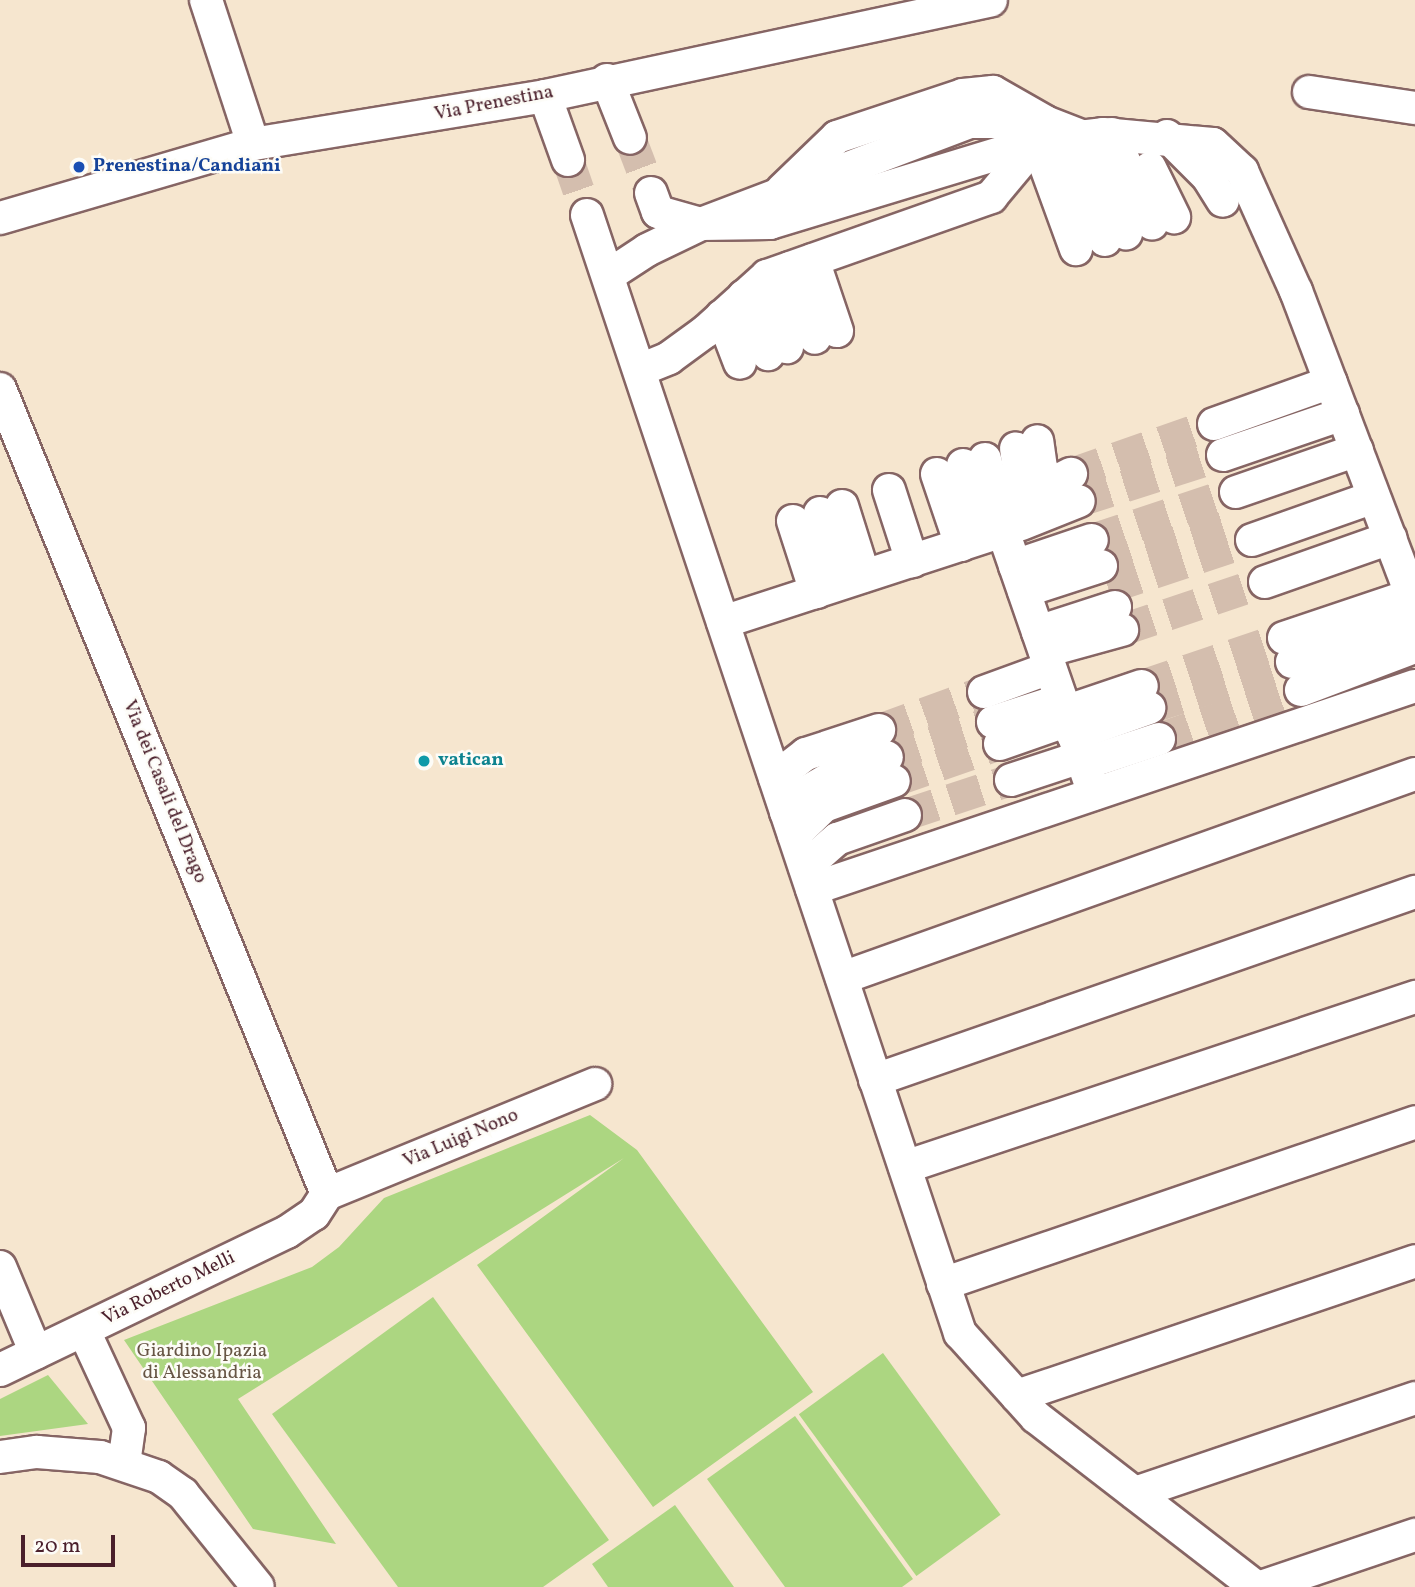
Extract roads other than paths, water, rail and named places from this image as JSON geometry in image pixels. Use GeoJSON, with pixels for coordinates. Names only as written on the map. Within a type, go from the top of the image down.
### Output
{"type":"FeatureCollection","features":[{"type":"Feature","properties":{"kind":"street"},"geometry":{"type":"LineString","coordinates":[[206,0],[253,144]]}},
{"type":"Feature","properties":{"kind":"street","name":"Via Prenestina"},"geometry":{"type":"LineString","coordinates":[[0,218],[253,144],[545,96],[607,80],[991,0]]}},
{"type":"Feature","properties":{"kind":"street"},"geometry":{"type":"LineString","coordinates":[[607,80],[630,138]]}},
{"type":"Feature","properties":{"kind":"street"},"geometry":{"type":"LineString","coordinates":[[1309,92],[1415,108]]}},
{"type":"Feature","properties":{"kind":"street"},"geometry":{"type":"LineString","coordinates":[[545,96],[568,160]]}},
{"type":"Feature","properties":{"kind":"street"},"geometry":{"type":"LineString","coordinates":[[609,275],[647,250],[701,223],[970,122],[1077,135],[1167,136],[1213,144],[1242,171],[1331,382],[1414,607],[1292,663],[1415,647]]}},
{"type":"Feature","properties":{"kind":"street"},"geometry":{"type":"LineString","coordinates":[[651,193],[658,212],[701,223],[770,223],[1077,135]]}},
{"type":"Feature","properties":{"kind":"street"},"geometry":{"type":"LineString","coordinates":[[1077,135],[1151,225]]}},
{"type":"Feature","properties":{"kind":"street"},"geometry":{"type":"LineString","coordinates":[[1077,135],[1151,225]]}},
{"type":"Feature","properties":{"kind":"street"},"geometry":{"type":"LineString","coordinates":[[640,370],[669,358],[757,291],[991,197],[1077,135]]}},
{"type":"Feature","properties":{"kind":"street"},"geometry":{"type":"LineString","coordinates":[[1151,225],[1167,136]]}},
{"type":"Feature","properties":{"kind":"street"},"geometry":{"type":"LineString","coordinates":[[587,215],[960,1333],[1036,1417],[1256,1587]]}},
{"type":"Feature","properties":{"kind":"street"},"geometry":{"type":"LineString","coordinates":[[757,291],[778,350]]}},
{"type":"Feature","properties":{"kind":"street"},"geometry":{"type":"LineString","coordinates":[[757,291],[778,350]]}},
{"type":"Feature","properties":{"kind":"street"},"geometry":{"type":"LineString","coordinates":[[757,291],[778,350]]}},
{"type":"Feature","properties":{"kind":"street"},"geometry":{"type":"LineString","coordinates":[[1214,424],[1331,382]]}},
{"type":"Feature","properties":{"kind":"street","name":"Via dei Casali del Drago"},"geometry":{"type":"LineString","coordinates":[[0,389],[327,1194]]}},
{"type":"Feature","properties":{"kind":"street"},"geometry":{"type":"LineString","coordinates":[[954,583],[1041,468],[1026,445]]}},
{"type":"Feature","properties":{"kind":"street"},"geometry":{"type":"LineString","coordinates":[[1244,518],[1366,475]]}},
{"type":"Feature","properties":{"kind":"street"},"geometry":{"type":"LineString","coordinates":[[1244,518],[1366,475]]}},
{"type":"Feature","properties":{"kind":"street"},"geometry":{"type":"LineString","coordinates":[[1244,518],[1366,475]]}},
{"type":"Feature","properties":{"kind":"street"},"geometry":{"type":"LineString","coordinates":[[954,583],[1055,482],[1097,554]]}},
{"type":"Feature","properties":{"kind":"street"},"geometry":{"type":"LineString","coordinates":[[879,493],[954,583]]}},
{"type":"Feature","properties":{"kind":"street"},"geometry":{"type":"LineString","coordinates":[[879,493],[954,583]]}},
{"type":"Feature","properties":{"kind":"street"},"geometry":{"type":"LineString","coordinates":[[879,493],[954,583]]}},
{"type":"Feature","properties":{"kind":"street"},"geometry":{"type":"LineString","coordinates":[[879,493],[1072,732],[1094,794]]}},
{"type":"Feature","properties":{"kind":"street"},"geometry":{"type":"LineString","coordinates":[[879,493],[954,583],[984,692]]}},
{"type":"Feature","properties":{"kind":"street"},"geometry":{"type":"LineString","coordinates":[[723,622],[954,583],[1097,554]]}},
{"type":"Feature","properties":{"kind":"street"},"geometry":{"type":"LineString","coordinates":[[954,583],[1097,554]]}},
{"type":"Feature","properties":{"kind":"street"},"geometry":{"type":"LineString","coordinates":[[954,583],[1097,554]]}},
{"type":"Feature","properties":{"kind":"street"},"geometry":{"type":"LineString","coordinates":[[808,878],[1094,794],[1415,686]]}},
{"type":"Feature","properties":{"kind":"street"},"geometry":{"type":"LineString","coordinates":[[1011,780],[1072,732],[1145,697]]}},
{"type":"Feature","properties":{"kind":"street"},"geometry":{"type":"LineString","coordinates":[[997,733],[1072,732],[1159,739]]}},
{"type":"Feature","properties":{"kind":"street"},"geometry":{"type":"LineString","coordinates":[[775,778],[806,754],[887,756],[824,806],[790,823]]}},
{"type":"Feature","properties":{"kind":"street"},"geometry":{"type":"LineString","coordinates":[[842,978],[1415,774]]}},
{"type":"Feature","properties":{"kind":"street"},"geometry":{"type":"LineString","coordinates":[[808,878],[836,839],[905,816]]}},
{"type":"Feature","properties":{"kind":"street"},"geometry":{"type":"LineString","coordinates":[[876,1080],[1415,892]]}},
{"type":"Feature","properties":{"kind":"street"},"geometry":{"type":"LineString","coordinates":[[905,1167],[1415,997]]}},
{"type":"Feature","properties":{"kind":"street","name":"Via Luigi Nono"},"geometry":{"type":"LineString","coordinates":[[327,1194],[594,1083]]}},
{"type":"Feature","properties":{"kind":"street"},"geometry":{"type":"LineString","coordinates":[[943,1284],[1415,1122]]}},
{"type":"Feature","properties":{"kind":"street","name":"Via Roberto Melli"},"geometry":{"type":"LineString","coordinates":[[0,1370],[287,1232],[314,1214],[327,1194]]}},
{"type":"Feature","properties":{"kind":"street"},"geometry":{"type":"LineString","coordinates":[[1017,1396],[1415,1261]]}},
{"type":"Feature","properties":{"kind":"street"},"geometry":{"type":"LineString","coordinates":[[0,1267],[36,1353]]}},
{"type":"Feature","properties":{"kind":"street"},"geometry":{"type":"LineString","coordinates":[[84,1331],[129,1428],[124,1462]]}},
{"type":"Feature","properties":{"kind":"street"},"geometry":{"type":"LineString","coordinates":[[1135,1493],[1415,1398]]}},
{"type":"Feature","properties":{"kind":"street"},"geometry":{"type":"LineString","coordinates":[[0,1457],[53,1452],[124,1462],[159,1477],[183,1494],[258,1587]]}},
{"type":"Feature","properties":{"kind":"street"},"geometry":{"type":"LineString","coordinates":[[1261,1587],[1415,1535]]}},
{"type":"Feature","properties":{"kind":"tunnel"},"geometry":{"type":"LineString","coordinates":[[630,138],[651,193]]}},
{"type":"Feature","properties":{"kind":"tunnel"},"geometry":{"type":"LineString","coordinates":[[568,160],[587,215]]}},
{"type":"Feature","properties":{"kind":"tunnel"},"geometry":{"type":"LineString","coordinates":[[1071,474],[1214,424]]}},
{"type":"Feature","properties":{"kind":"tunnel"},"geometry":{"type":"LineString","coordinates":[[1079,501],[1223,455]]}},
{"type":"Feature","properties":{"kind":"tunnel"},"geometry":{"type":"LineString","coordinates":[[1092,540],[1236,492]]}},
{"type":"Feature","properties":{"kind":"tunnel"},"geometry":{"type":"LineString","coordinates":[[1101,566],[1227,526]]}},
{"type":"Feature","properties":{"kind":"tunnel"},"geometry":{"type":"LineString","coordinates":[[1108,588],[1252,540]]}},
{"type":"Feature","properties":{"kind":"tunnel"},"geometry":{"type":"LineString","coordinates":[[1122,630],[1265,582]]}},
{"type":"Feature","properties":{"kind":"tunnel"},"geometry":{"type":"LineString","coordinates":[[1142,686],[1284,638]]}},
{"type":"Feature","properties":{"kind":"tunnel"},"geometry":{"type":"LineString","coordinates":[[1149,708],[1292,662]]}},
{"type":"Feature","properties":{"kind":"tunnel"},"geometry":{"type":"LineString","coordinates":[[1159,739],[1301,690]]}},
{"type":"Feature","properties":{"kind":"tunnel"},"geometry":{"type":"LineString","coordinates":[[879,730],[984,692]]}},
{"type":"Feature","properties":{"kind":"tunnel"},"geometry":{"type":"LineString","coordinates":[[887,757],[993,722]]}},
{"type":"Feature","properties":{"kind":"tunnel"},"geometry":{"type":"LineString","coordinates":[[894,781],[1000,744]]}},
{"type":"Feature","properties":{"kind":"tunnel"},"geometry":{"type":"LineString","coordinates":[[905,815],[1011,780]]}},
{"type":"Feature","properties":{"kind":"place","name":"Prenestina/Candiani"},"geometry":{"type":"Point","coordinates":[79,167]}},
{"type":"Feature","properties":{"kind":"place","name":"vatican"},"geometry":{"type":"Point","coordinates":[424,761]}},
{"type":"Feature","properties":{"kind":"park label","name":"Giardino Ipazia di Alessandria"},"geometry":{"type":"Point","coordinates":[202,1363]}}]}
